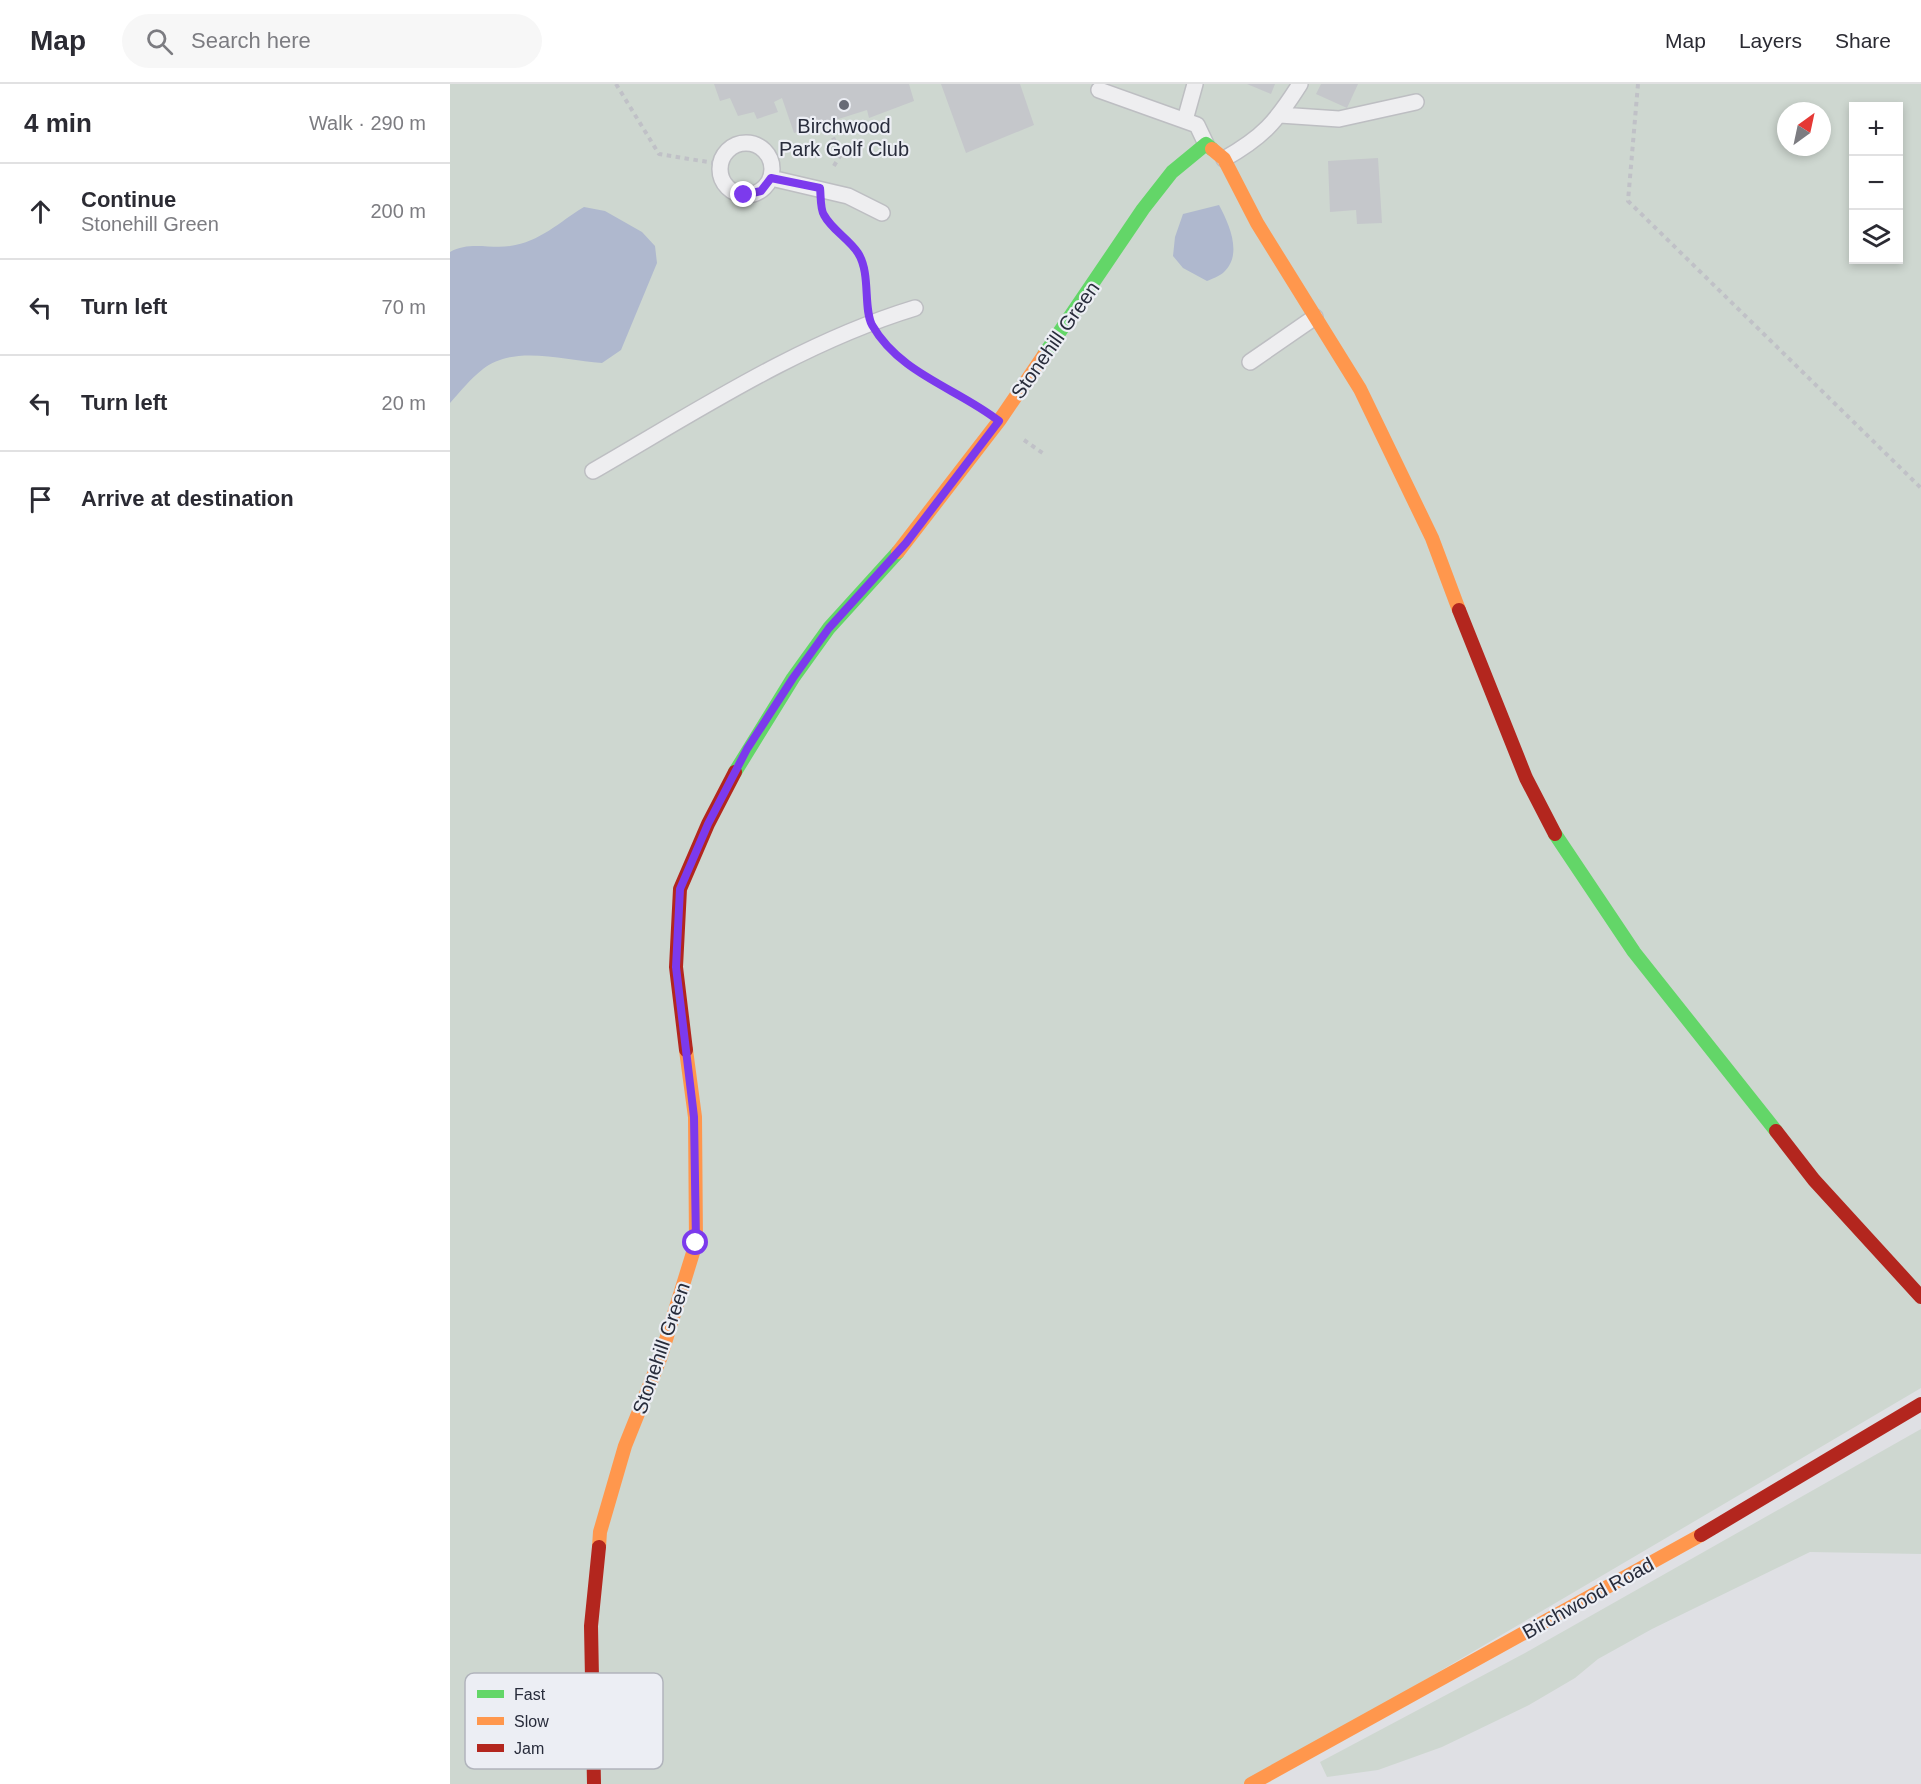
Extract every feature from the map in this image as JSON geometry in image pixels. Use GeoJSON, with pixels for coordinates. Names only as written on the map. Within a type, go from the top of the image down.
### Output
{"type":"FeatureCollection","features":[{"type":"Feature","properties":{"kind":"street"},"geometry":{"type":"LineString","coordinates":[[1206,144],[1224,159],[1257,223],[1360,389],[1432,538],[1522,768],[1562,848],[1634,952],[1814,1180],[1921,1297]]}},
{"type":"Feature","properties":{"kind":"street","name":"Stonehill Green"},"geometry":{"type":"LineString","coordinates":[[592,1673],[591,1626],[600,1532],[625,1446],[660,1359],[696,1243],[694,1117],[676,967],[680,889],[708,824],[747,749],[793,678],[829,628],[906,543],[999,421],[1143,209],[1172,172],[1206,144]]}},
{"type":"Feature","properties":{"kind":"street","name":"Birchwood Road"},"geometry":{"type":"LineString","coordinates":[[1251,1784],[1649,1565],[1921,1404]]}},
{"type":"Feature","properties":{"kind":"street","name":"Stonehill Green"},"geometry":{"type":"LineString","coordinates":[[594,1769],[594,1784]]}},
{"type":"Feature","properties":{"kind":"lane"},"geometry":{"type":"LineString","coordinates":[[1185,120],[1195,84]]}},
{"type":"Feature","properties":{"kind":"lane"},"geometry":{"type":"LineString","coordinates":[[1224,159],[1255,142],[1280,115],[1300,84]]}},
{"type":"Feature","properties":{"kind":"lane"},"geometry":{"type":"LineString","coordinates":[[1100,90],[1197,125],[1206,144]]}},
{"type":"Feature","properties":{"kind":"lane"},"geometry":{"type":"LineString","coordinates":[[1280,115],[1338,119],[1416,102]]}},
{"type":"Feature","properties":{"kind":"lane"},"geometry":{"type":"LineString","coordinates":[[753,143],[761,147],[772,160],[771,178],[761,191],[753,194],[736,193],[723,181],[720,164],[723,156],[736,144],[753,143]]}},
{"type":"Feature","properties":{"kind":"lane"},"geometry":{"type":"LineString","coordinates":[[771,178],[848,196],[882,213]]}},
{"type":"Feature","properties":{"kind":"lane"},"geometry":{"type":"LineString","coordinates":[[593,471],[767,371],[870,322],[915,308]]}},
{"type":"Feature","properties":{"kind":"lane"},"geometry":{"type":"LineString","coordinates":[[1250,362],[1315,317]]}},
{"type":"Feature","properties":{"kind":"path"},"geometry":{"type":"LineString","coordinates":[[616,84],[659,153],[720,164]]}},
{"type":"Feature","properties":{"kind":"path"},"geometry":{"type":"LineString","coordinates":[[1638,84],[1628,201],[1921,488]]}},
{"type":"Feature","properties":{"kind":"path"},"geometry":{"type":"LineString","coordinates":[[830,129],[840,156],[820,188],[823,214],[859,254],[868,286],[870,322],[885,344],[921,374],[981,407],[999,421]]}},
{"type":"Feature","properties":{"kind":"shaded area"},"geometry":{"type":"Polygon","coordinates":[[[450,84],[1921,84],[1921,1388],[1248,1784],[450,1784],[450,84]]]}},
{"type":"Feature","properties":{"kind":"shaded area"},"geometry":{"type":"Polygon","coordinates":[[[1921,1429],[1921,1554],[1810,1552],[1652,1629],[1598,1659],[1575,1678],[1529,1705],[1442,1747],[1378,1770],[1327,1777],[1320,1762],[1525,1653],[1921,1429]]]}},
{"type":"Feature","properties":{"kind":"water"},"geometry":{"type":"Polygon","coordinates":[[[1219,205],[1230,230],[1233,257],[1224,272],[1207,281],[1183,268],[1173,256],[1175,237],[1183,214],[1219,205]]]}},
{"type":"Feature","properties":{"kind":"water"},"geometry":{"type":"Polygon","coordinates":[[[584,207],[605,211],[642,232],[655,246],[657,263],[621,350],[602,363],[541,356],[510,357],[496,361],[478,373],[450,403],[450,252],[465,247],[502,247],[521,244],[549,231],[584,207]]]}},
{"type":"Feature","properties":{"kind":"building","name":"Birchwood Park Golf Club"},"geometry":{"type":"Polygon","coordinates":[[[714,84],[909,84],[914,101],[869,118],[867,110],[794,133],[782,98],[774,102],[778,112],[757,119],[754,112],[738,116],[730,98],[720,101],[714,84]]]}},
{"type":"Feature","properties":{"kind":"building","name":"Birchwood Park Golf Club"},"geometry":{"type":"Polygon","coordinates":[[[941,84],[1020,84],[1034,125],[966,153],[941,84]]]}},
{"type":"Feature","properties":{"kind":"building"},"geometry":{"type":"Polygon","coordinates":[[[1247,84],[1275,84],[1271,94],[1247,84]]]}},
{"type":"Feature","properties":{"kind":"building"},"geometry":{"type":"Polygon","coordinates":[[[1321,84],[1358,84],[1347,108],[1316,94],[1321,84]]]}},
{"type":"Feature","properties":{"kind":"building"},"geometry":{"type":"Polygon","coordinates":[[[1378,158],[1382,223],[1357,224],[1356,210],[1330,212],[1328,161],[1378,158]]]}},
{"type":"Feature","properties":{"kind":"traffic: fast"},"geometry":{"type":"LineString","coordinates":[[1044,355],[1143,209],[1172,172],[1206,144],[1212,149]]}},
{"type":"Feature","properties":{"kind":"traffic: fast"},"geometry":{"type":"LineString","coordinates":[[735,772],[793,678],[829,628],[898,552]]}},
{"type":"Feature","properties":{"kind":"traffic: fast"},"geometry":{"type":"LineString","coordinates":[[1555,834],[1634,952],[1776,1131]]}},
{"type":"Feature","properties":{"kind":"traffic: slow"},"geometry":{"type":"LineString","coordinates":[[1212,149],[1224,159],[1257,223],[1360,389],[1432,538],[1459,610]]}},
{"type":"Feature","properties":{"kind":"traffic: slow"},"geometry":{"type":"LineString","coordinates":[[898,552],[999,421],[1044,355]]}},
{"type":"Feature","properties":{"kind":"traffic: slow"},"geometry":{"type":"LineString","coordinates":[[599,1547],[600,1532],[625,1446],[660,1359],[696,1243],[695,1117],[686,1050]]}},
{"type":"Feature","properties":{"kind":"traffic: slow"},"geometry":{"type":"LineString","coordinates":[[1251,1784],[1701,1535]]}},
{"type":"Feature","properties":{"kind":"traffic: jam"},"geometry":{"type":"LineString","coordinates":[[1459,610],[1526,778],[1555,834]]}},
{"type":"Feature","properties":{"kind":"traffic: jam"},"geometry":{"type":"LineString","coordinates":[[686,1050],[676,967],[680,889],[708,824],[735,772]]}},
{"type":"Feature","properties":{"kind":"traffic: jam"},"geometry":{"type":"LineString","coordinates":[[1776,1131],[1814,1180],[1921,1297]]}},
{"type":"Feature","properties":{"kind":"traffic: jam"},"geometry":{"type":"LineString","coordinates":[[1701,1535],[1921,1404]]}},
{"type":"Feature","properties":{"kind":"traffic: jam"},"geometry":{"type":"LineString","coordinates":[[592,1673],[591,1626],[599,1547]]}},
{"type":"Feature","properties":{"kind":"traffic: jam"},"geometry":{"type":"LineString","coordinates":[[594,1769],[594,1784]]}},
{"type":"Feature","properties":{"kind":"place","name":"Birchwood Park Golf Club"},"geometry":{"type":"Point","coordinates":[844,105]}},
{"type":"Feature","properties":{"kind":"route"},"geometry":{"type":"LineString","coordinates":[[696,1243],[694,1117],[676,967],[680,889],[708,824],[747,749],[793,678],[829,628],[906,543],[999,421],[981,407],[921,374],[885,344],[870,322],[868,286],[859,254],[823,214],[820,188],[771,178],[761,191],[744,195]]}}]}
